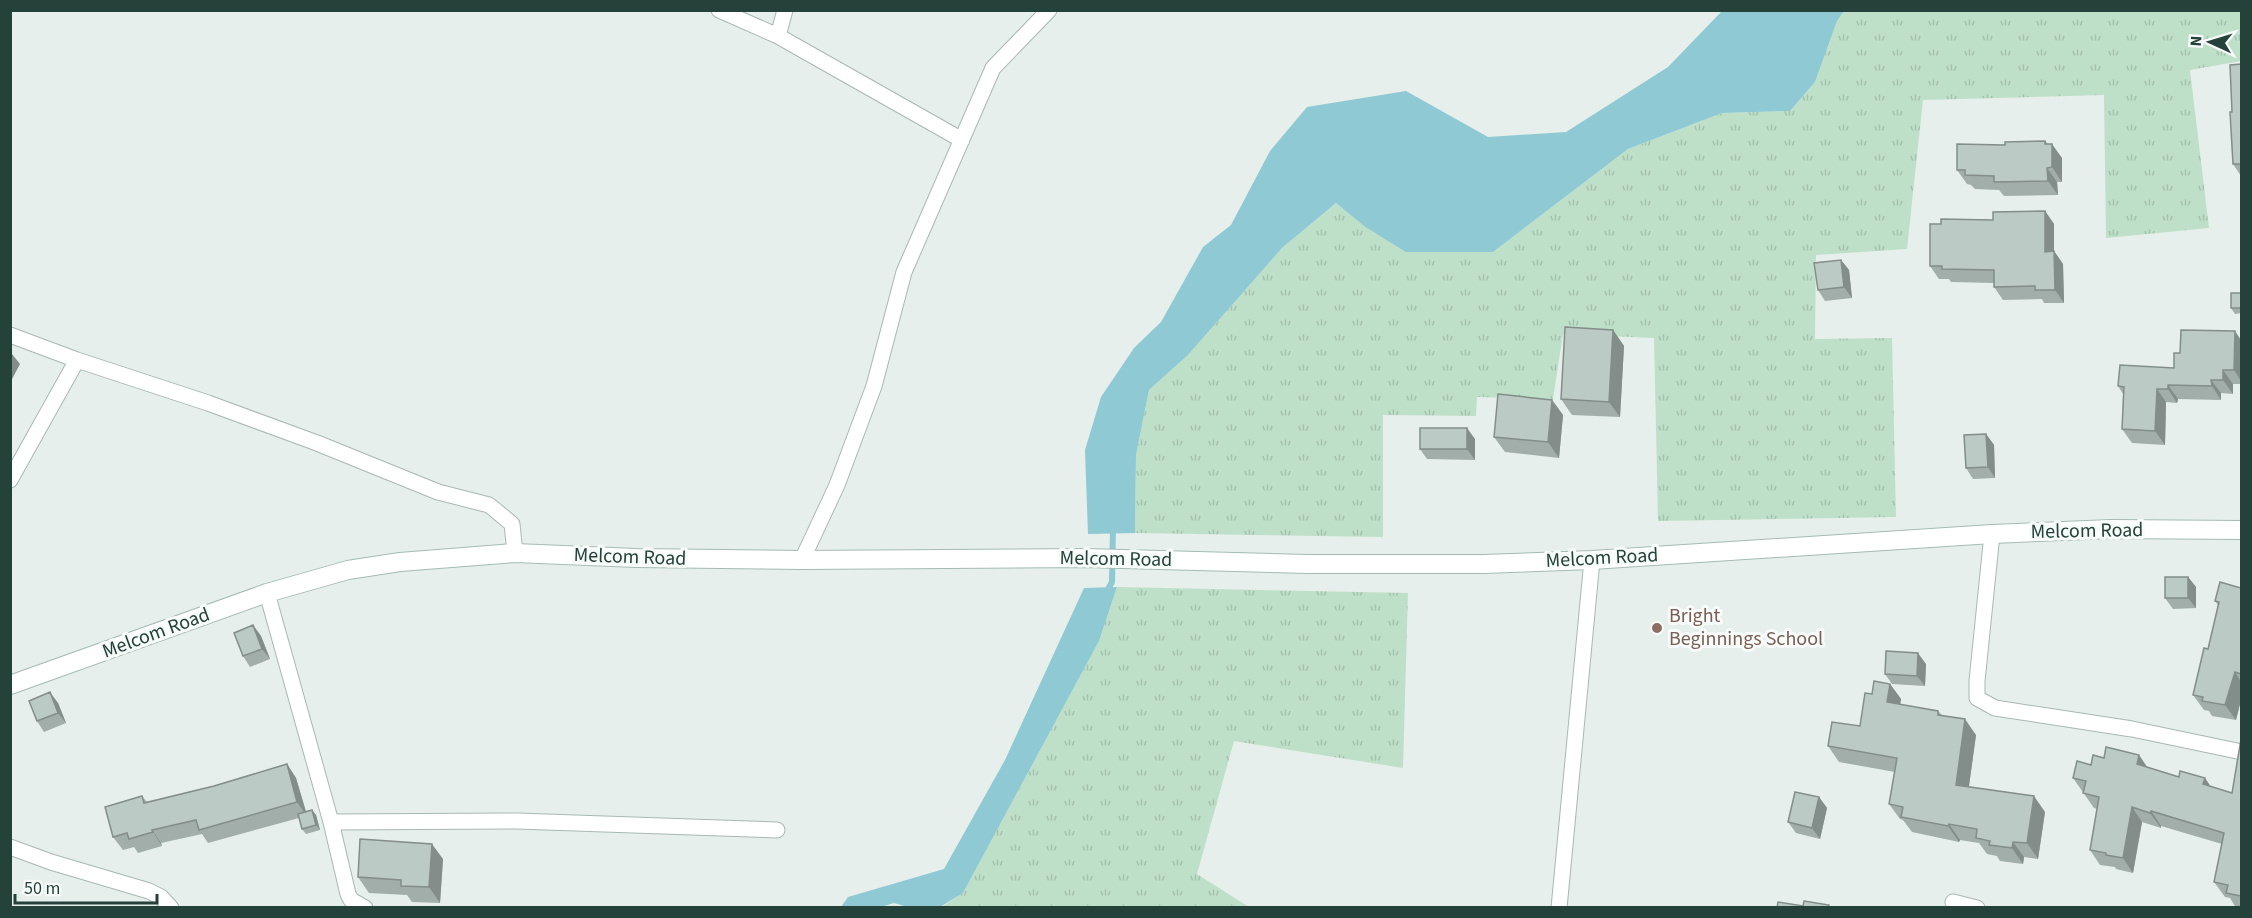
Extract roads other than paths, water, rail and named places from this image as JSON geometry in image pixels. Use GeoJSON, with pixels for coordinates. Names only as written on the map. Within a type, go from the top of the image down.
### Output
{"type":"FeatureCollection","features":[{"type":"Feature","properties":{"kind":"main road","name":"Melcom Road"},"geometry":{"type":"LineString","coordinates":[[10,685],[267,593],[348,570],[400,562],[515,553],[636,558],[802,560],[1085,558],[1308,564],[1484,564],[1592,560],[1992,534],[2111,529],[2241,530]]}},
{"type":"Feature","properties":{"kind":"street"},"geometry":{"type":"LineString","coordinates":[[719,10],[778,36],[962,140]]}},
{"type":"Feature","properties":{"kind":"street"},"geometry":{"type":"LineString","coordinates":[[778,36],[785,10]]}},
{"type":"Feature","properties":{"kind":"street"},"geometry":{"type":"LineString","coordinates":[[802,560],[837,485],[874,386],[904,272],[993,68],[1049,10]]}},
{"type":"Feature","properties":{"kind":"street"},"geometry":{"type":"LineString","coordinates":[[10,334],[77,360],[208,403],[318,443],[438,492],[489,505],[512,524],[515,553]]}},
{"type":"Feature","properties":{"kind":"street"},"geometry":{"type":"LineString","coordinates":[[10,480],[77,360]]}},
{"type":"Feature","properties":{"kind":"street"},"geometry":{"type":"LineString","coordinates":[[1992,534],[1977,698],[1995,708],[2132,729],[2241,752]]}},
{"type":"Feature","properties":{"kind":"street"},"geometry":{"type":"LineString","coordinates":[[1559,908],[1592,560]]}},
{"type":"Feature","properties":{"kind":"street"},"geometry":{"type":"LineString","coordinates":[[267,593],[331,822],[348,894],[351,900],[365,908]]}},
{"type":"Feature","properties":{"kind":"street"},"geometry":{"type":"LineString","coordinates":[[331,822],[516,821],[777,830]]}},
{"type":"Feature","properties":{"kind":"street"},"geometry":{"type":"LineString","coordinates":[[10,847],[51,862],[149,891],[161,897],[171,908]]}},
{"type":"Feature","properties":{"kind":"street"},"geometry":{"type":"LineString","coordinates":[[1953,902],[1977,908]]}},
{"type":"Feature","properties":{"kind":"water"},"geometry":{"type":"Polygon","coordinates":[[[1722,11],[1844,11],[1837,21],[1815,82],[1790,111],[1722,113],[1628,149],[1493,252],[1406,252],[1364,226],[1336,203],[1282,248],[1188,355],[1149,390],[1136,455],[1135,533],[1088,534],[1085,450],[1101,397],[1134,348],[1161,322],[1203,247],[1231,225],[1270,151],[1307,107],[1406,91],[1488,137],[1566,132],[1668,67],[1722,11]]]}},
{"type":"Feature","properties":{"kind":"water"},"geometry":{"type":"Polygon","coordinates":[[[1117,587],[1099,641],[963,893],[940,907],[908,907],[894,903],[881,907],[841,907],[848,897],[944,869],[1005,760],[1084,588],[1117,587]]]}},
{"type":"Feature","properties":{"kind":"waterway"},"geometry":{"type":"LineString","coordinates":[[1105,595],[1112,582],[1113,526]]}},
{"type":"Feature","properties":{"kind":"place","name":"Bright Beginnings School"},"geometry":{"type":"Point","coordinates":[1657,628]}}]}
